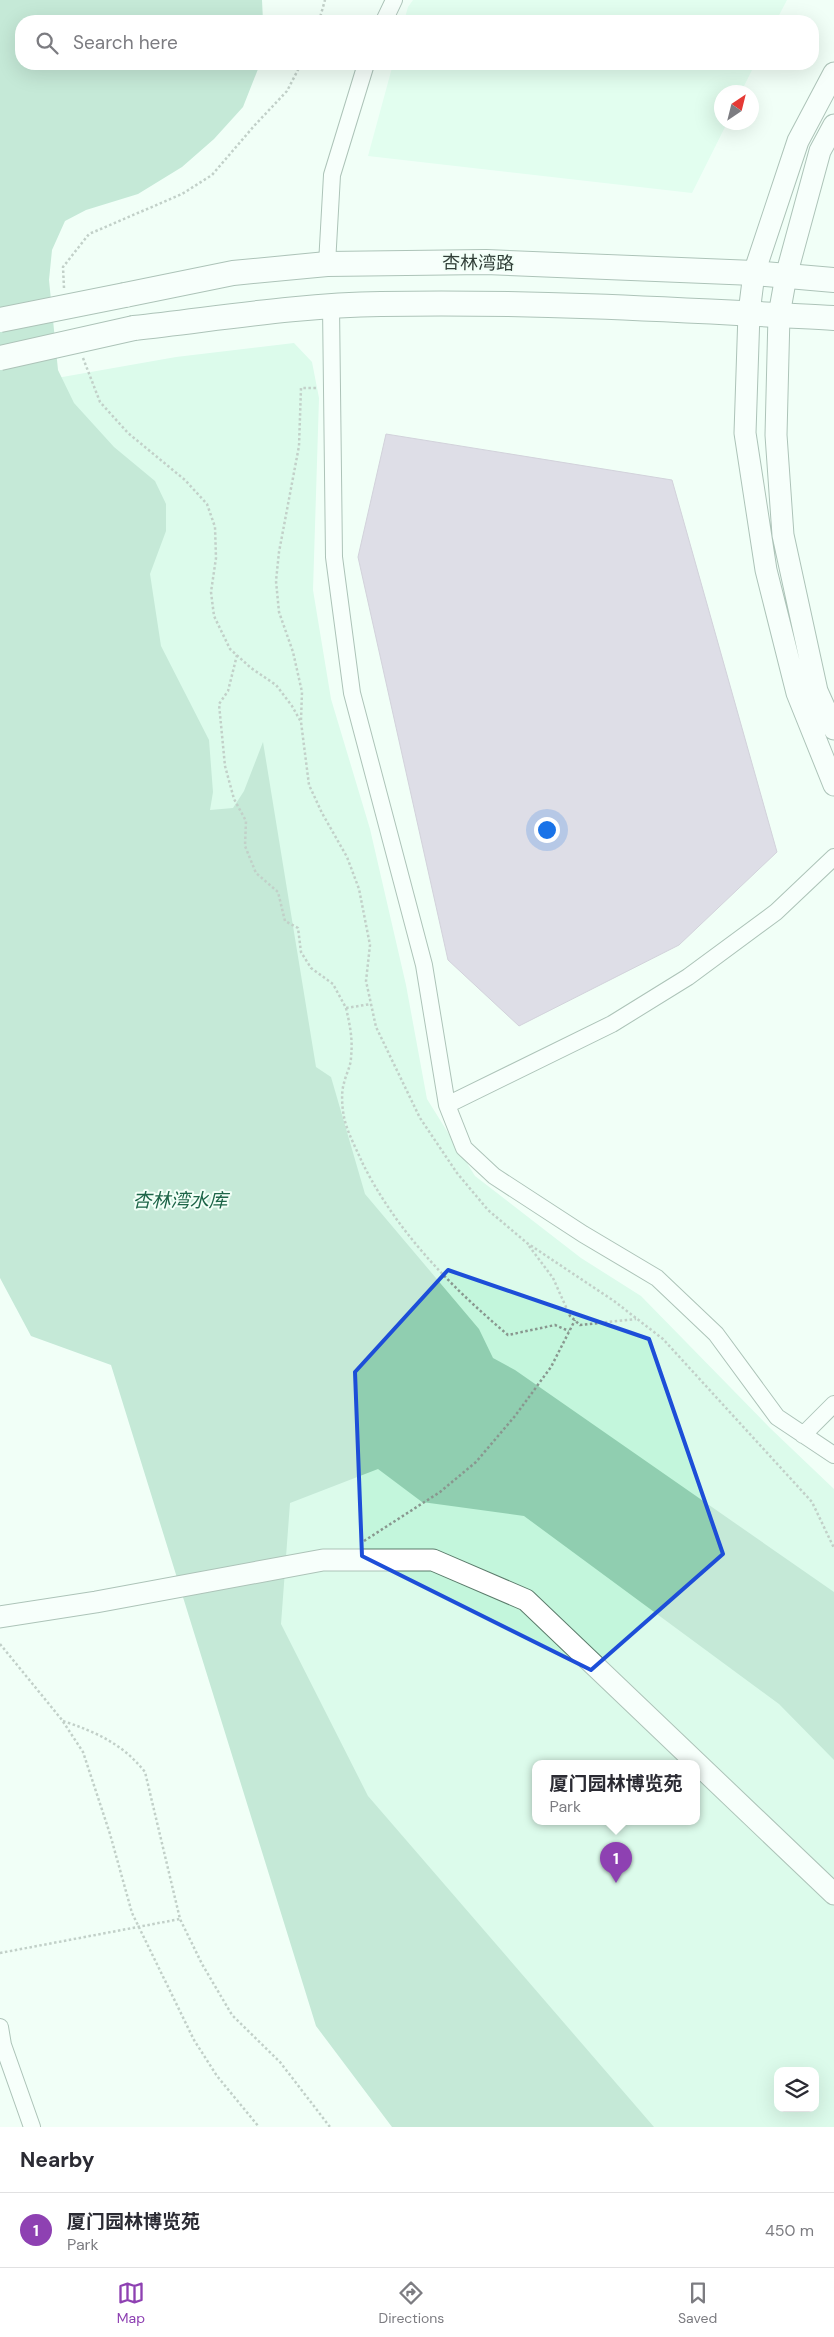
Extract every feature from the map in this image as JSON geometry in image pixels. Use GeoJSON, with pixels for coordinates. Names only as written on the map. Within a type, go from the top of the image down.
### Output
{"type":"FeatureCollection","features":[{"type":"Feature","properties":{"kind":"main road","name":"杏林湾路"},"geometry":{"type":"LineString","coordinates":[[0,320],[233,273],[327,264],[486,262],[754,273],[834,280]]}},
{"type":"Feature","properties":{"kind":"main road"},"geometry":{"type":"LineString","coordinates":[[0,358],[134,328],[331,306],[381,304],[614,306],[834,318]]}},
{"type":"Feature","properties":{"kind":"street"},"geometry":{"type":"LineString","coordinates":[[387,15],[394,0]]}},
{"type":"Feature","properties":{"kind":"street"},"geometry":{"type":"LineString","coordinates":[[327,264],[332,174],[364,70]]}},
{"type":"Feature","properties":{"kind":"street"},"geometry":{"type":"LineString","coordinates":[[834,73],[798,141],[754,273],[749,313],[746,433],[766,570],[797,694],[834,785]]}},
{"type":"Feature","properties":{"kind":"street"},"geometry":{"type":"LineString","coordinates":[[834,125],[820,151],[786,276],[779,315],[776,435],[783,535],[817,691],[834,729]]}},
{"type":"Feature","properties":{"kind":"street"},"geometry":{"type":"LineString","coordinates":[[331,306],[334,557],[352,693],[424,964],[447,1105],[464,1148],[494,1176],[583,1234],[657,1278],[716,1334],[777,1417],[834,1455]]}},
{"type":"Feature","properties":{"kind":"street"},"geometry":{"type":"LineString","coordinates":[[447,1105],[612,1024],[688,977],[776,912],[834,857]]}},
{"type":"Feature","properties":{"kind":"street"},"geometry":{"type":"LineString","coordinates":[[803,1435],[834,1404]]}},
{"type":"Feature","properties":{"kind":"street"},"geometry":{"type":"LineString","coordinates":[[0,1617],[96,1602],[323,1560],[433,1560],[526,1600],[694,1760]]}},
{"type":"Feature","properties":{"kind":"street"},"geometry":{"type":"LineString","coordinates":[[700,1766],[834,1894]]}},
{"type":"Feature","properties":{"kind":"street"},"geometry":{"type":"LineString","coordinates":[[0,2027],[3,2046],[32,2127]]}},
{"type":"Feature","properties":{"kind":"path"},"geometry":{"type":"LineString","coordinates":[[320,15],[325,0]]}},
{"type":"Feature","properties":{"kind":"path"},"geometry":{"type":"LineString","coordinates":[[301,722],[302,692],[294,652],[279,612],[276,581],[279,552],[299,446],[301,388],[332,388]]}},
{"type":"Feature","properties":{"kind":"path"},"geometry":{"type":"LineString","coordinates":[[237,655],[228,691],[219,704],[225,766],[234,800],[246,821],[245,846],[256,873],[278,892],[285,922],[298,928],[301,952],[311,968],[333,984],[346,1008],[352,1032],[352,1059],[343,1085],[344,1117],[356,1149],[378,1194],[404,1230],[445,1276],[480,1311],[508,1335],[555,1324],[569,1331]]}},
{"type":"Feature","properties":{"kind":"path"},"geometry":{"type":"LineString","coordinates":[[346,1008],[371,1004]]}},
{"type":"Feature","properties":{"kind":"path"},"geometry":{"type":"LineString","coordinates":[[527,1242],[552,1278],[570,1316],[580,1325],[638,1319]]}},
{"type":"Feature","properties":{"kind":"path"},"geometry":{"type":"LineString","coordinates":[[348,1560],[356,1547],[440,1492],[476,1462],[515,1416],[551,1367],[575,1320]]}},
{"type":"Feature","properties":{"kind":"path"},"geometry":{"type":"LineString","coordinates":[[0,1644],[62,1720],[83,1752],[93,1778],[132,1913],[138,1927],[194,2040],[217,2076],[259,2127]]}},
{"type":"Feature","properties":{"kind":"path"},"geometry":{"type":"LineString","coordinates":[[62,1720],[93,1730],[118,1745],[133,1757],[145,1772],[180,1919],[202,1964],[232,2015],[280,2062],[330,2127]]}},
{"type":"Feature","properties":{"kind":"path"},"geometry":{"type":"LineString","coordinates":[[0,1953],[180,1919]]}},
{"type":"Feature","properties":{"kind":"highlighted area"},"geometry":{"type":"Polygon","coordinates":[[[448,1270],[649,1339],[723,1554],[591,1670],[362,1556],[355,1372],[448,1270]]]}},
{"type":"Feature","properties":{"kind":"shaded area"},"geometry":{"type":"Polygon","coordinates":[[[413,0],[787,0],[779,15],[406,15],[413,0]]]}},
{"type":"Feature","properties":{"kind":"shaded area"},"geometry":{"type":"Polygon","coordinates":[[[391,70],[752,70],[744,85],[714,85],[714,130],[724,130],[692,193],[368,156],[391,70]]]}},
{"type":"Feature","properties":{"kind":"shaded area"},"geometry":{"type":"Polygon","coordinates":[[[294,343],[312,362],[319,398],[313,590],[331,699],[370,829],[406,985],[427,1099],[475,1176],[581,1258],[641,1296],[770,1428],[834,1489],[834,1638],[442,1386],[256,1065],[51,379],[176,357],[294,343]]]}},
{"type":"Feature","properties":{"kind":"shaded area"},"geometry":{"type":"Polygon","coordinates":[[[423,1395],[834,1691],[834,2127],[576,2127],[262,1694],[206,1506],[423,1395]]]}},
{"type":"Feature","properties":{"kind":"water","name":"杏林湾水库"},"geometry":{"type":"Polygon","coordinates":[[[0,0],[262,0],[263,15],[15,15],[15,70],[258,70],[243,107],[214,139],[182,167],[138,194],[86,210],[65,221],[52,250],[49,280],[58,370],[74,403],[114,447],[155,481],[166,504],[166,531],[150,574],[161,646],[209,740],[213,792],[210,810],[233,808],[244,791],[263,742],[316,1067],[331,1077],[365,1194],[479,1329],[493,1358],[515,1370],[834,1592],[834,1760],[779,1704],[524,1516],[422,1502],[378,1469],[290,1503],[281,1624],[368,1796],[654,2127],[392,2127],[316,2026],[111,1365],[31,1336],[0,1278],[0,0]]]}},
{"type":"Feature","properties":{"kind":"building"},"geometry":{"type":"Polygon","coordinates":[[[386,434],[672,480],[777,852],[679,945],[519,1026],[448,960],[358,557],[386,434]]]}},
{"type":"Feature","properties":{"kind":"place","name":"厦门园林博览苑"},"geometry":{"type":"Point","coordinates":[616,1883]}}]}
